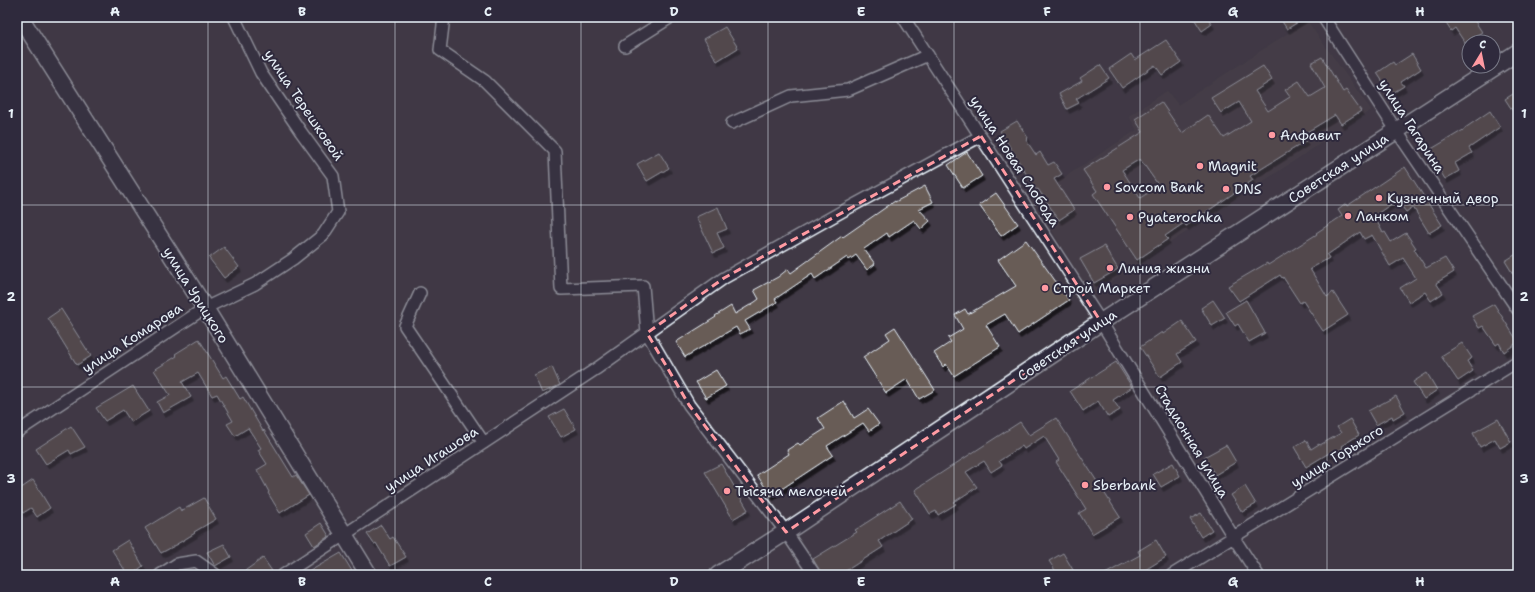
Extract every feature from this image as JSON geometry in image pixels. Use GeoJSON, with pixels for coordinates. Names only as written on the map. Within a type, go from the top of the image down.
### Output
{"type":"FeatureCollection","features":[{"type":"Feature","properties":{"kind":"main road","name":"улица Урицкого"},"geometry":{"type":"LineString","coordinates":[[20,17],[205,308],[369,575]]}},
{"type":"Feature","properties":{"kind":"main road","name":"Советская улица"},"geometry":{"type":"LineString","coordinates":[[718,575],[786,532],[1102,322],[1518,52]]}},
{"type":"Feature","properties":{"kind":"street","name":"улица Терешковой"},"geometry":{"type":"LineString","coordinates":[[234,17],[261,73],[333,176],[338,212]]}},
{"type":"Feature","properties":{"kind":"street"},"geometry":{"type":"LineString","coordinates":[[444,17],[440,50],[485,81],[555,152],[561,289],[643,286],[647,333],[689,405],[786,532],[815,575]]}},
{"type":"Feature","properties":{"kind":"street"},"geometry":{"type":"LineString","coordinates":[[625,46],[671,17]]}},
{"type":"Feature","properties":{"kind":"street","name":"улица Новая Слобода"},"geometry":{"type":"LineString","coordinates":[[903,17],[1102,322]]}},
{"type":"Feature","properties":{"kind":"street","name":"улица Гагарина"},"geometry":{"type":"LineString","coordinates":[[1323,17],[1396,130],[1518,310]]}},
{"type":"Feature","properties":{"kind":"street"},"geometry":{"type":"LineString","coordinates":[[732,124],[791,96],[848,90],[928,55]]}},
{"type":"Feature","properties":{"kind":"street","name":"улица Игашова"},"geometry":{"type":"LineString","coordinates":[[283,575],[596,370],[724,278],[981,136]]}},
{"type":"Feature","properties":{"kind":"street","name":"улица Комарова"},"geometry":{"type":"LineString","coordinates":[[17,432],[205,308],[255,284],[293,259],[323,235],[338,212]]}},
{"type":"Feature","properties":{"kind":"street"},"geometry":{"type":"LineString","coordinates":[[420,293],[405,326],[484,443]]}},
{"type":"Feature","properties":{"kind":"street","name":"Стадионная улица"},"geometry":{"type":"LineString","coordinates":[[1102,322],[1258,575]]}},
{"type":"Feature","properties":{"kind":"street","name":"улица Горького"},"geometry":{"type":"LineString","coordinates":[[1172,575],[1518,361]]}},
{"type":"Feature","properties":{"kind":"street"},"geometry":{"type":"LineString","coordinates":[[160,575],[177,564],[196,561],[216,575]]}},
{"type":"Feature","properties":{"kind":"highlighted area"},"geometry":{"type":"Polygon","coordinates":[[[981,136],[1101,322],[786,532],[689,405],[647,333],[724,278],[981,136]]]}},
{"type":"Feature","properties":{"kind":"shaded area"},"geometry":{"type":"Polygon","coordinates":[[[1307,21],[1371,110],[1091,295],[1033,198],[1137,130],[1129,116],[1167,91],[1178,105],[1307,21]]]}},
{"type":"Feature","properties":{"kind":"building"},"geometry":{"type":"Polygon","coordinates":[[[1193,17],[1207,17],[1212,24],[1202,31],[1193,17]]]}},
{"type":"Feature","properties":{"kind":"building"},"geometry":{"type":"Polygon","coordinates":[[[1279,17],[1306,17],[1287,29],[1279,17]]]}},
{"type":"Feature","properties":{"kind":"building"},"geometry":{"type":"Polygon","coordinates":[[[1453,17],[1472,17],[1482,32],[1479,34],[1461,34],[1461,37],[1455,28],[1451,31],[1445,22],[1453,17]]]}},
{"type":"Feature","properties":{"kind":"building"},"geometry":{"type":"Polygon","coordinates":[[[725,27],[738,48],[717,61],[704,39],[725,27]]]}},
{"type":"Feature","properties":{"kind":"building"},"geometry":{"type":"Polygon","coordinates":[[[1166,40],[1181,62],[1162,75],[1155,65],[1122,88],[1109,69],[1131,54],[1135,60],[1166,40]]]}},
{"type":"Feature","properties":{"kind":"building"},"geometry":{"type":"Polygon","coordinates":[[[1412,54],[1421,69],[1401,82],[1404,86],[1391,94],[1377,73],[1393,62],[1395,65],[1412,54]]]}},
{"type":"Feature","properties":{"kind":"building"},"geometry":{"type":"Polygon","coordinates":[[[1322,57],[1343,92],[1346,90],[1361,111],[1341,124],[1335,115],[1302,135],[1306,141],[1250,176],[1253,180],[1186,226],[1184,223],[1165,236],[1168,239],[1137,260],[1093,194],[1097,191],[1083,170],[1143,132],[1135,119],[1161,102],[1182,133],[1208,115],[1224,138],[1251,121],[1239,102],[1221,113],[1211,98],[1263,66],[1272,80],[1255,91],[1268,111],[1290,97],[1285,90],[1299,81],[1310,97],[1325,88],[1311,63],[1322,57]],[[1140,159],[1122,170],[1140,198],[1159,186],[1140,159]]]}},
{"type":"Feature","properties":{"kind":"building"},"geometry":{"type":"Polygon","coordinates":[[[1100,65],[1109,78],[1076,99],[1079,103],[1067,109],[1059,94],[1082,81],[1080,78],[1100,65]]]}},
{"type":"Feature","properties":{"kind":"building"},"geometry":{"type":"Polygon","coordinates":[[[1518,91],[1518,119],[1505,99],[1518,91]]]}},
{"type":"Feature","properties":{"kind":"building"},"geometry":{"type":"Polygon","coordinates":[[[1490,111],[1500,127],[1469,148],[1472,153],[1455,163],[1459,171],[1445,179],[1428,151],[1465,129],[1490,111]]]}},
{"type":"Feature","properties":{"kind":"building"},"geometry":{"type":"Polygon","coordinates":[[[1017,121],[1028,138],[1026,140],[1036,155],[1040,152],[1048,165],[1054,162],[1062,174],[1054,179],[1074,210],[1059,220],[1038,189],[1036,190],[1000,131],[1017,121]]]}},
{"type":"Feature","properties":{"kind":"building"},"geometry":{"type":"Polygon","coordinates":[[[659,152],[669,168],[647,181],[637,164],[659,152]]]}},
{"type":"Feature","properties":{"kind":"building"},"geometry":{"type":"Polygon","coordinates":[[[967,152],[982,176],[963,188],[948,165],[967,152]]]}},
{"type":"Feature","properties":{"kind":"building"},"geometry":{"type":"Polygon","coordinates":[[[1405,167],[1442,225],[1429,233],[1413,207],[1406,212],[1397,200],[1374,216],[1383,233],[1385,232],[1391,242],[1406,233],[1416,248],[1414,249],[1426,268],[1445,258],[1454,272],[1436,283],[1443,293],[1431,301],[1425,292],[1409,302],[1400,288],[1416,278],[1403,258],[1390,266],[1372,235],[1364,239],[1360,232],[1327,255],[1329,258],[1310,269],[1327,297],[1333,292],[1348,315],[1323,331],[1303,301],[1300,303],[1283,277],[1282,278],[1280,275],[1239,301],[1228,286],[1267,263],[1268,265],[1317,234],[1316,233],[1342,216],[1338,210],[1346,204],[1347,206],[1405,167]]]}},
{"type":"Feature","properties":{"kind":"building"},"geometry":{"type":"Polygon","coordinates":[[[925,186],[933,202],[919,209],[930,221],[921,229],[914,220],[889,237],[887,233],[864,249],[875,264],[867,270],[856,255],[849,260],[847,257],[815,279],[812,274],[775,299],[777,302],[745,321],[750,329],[740,334],[736,327],[685,357],[676,342],[731,306],[735,314],[755,302],[759,299],[754,290],[778,277],[788,269],[791,273],[842,236],[843,237],[895,201],[925,186]]]}},
{"type":"Feature","properties":{"kind":"building"},"geometry":{"type":"Polygon","coordinates":[[[996,193],[1018,224],[1001,236],[979,205],[996,193]]]}},
{"type":"Feature","properties":{"kind":"building"},"geometry":{"type":"Polygon","coordinates":[[[718,207],[727,229],[717,233],[724,248],[713,253],[696,217],[718,207]]]}},
{"type":"Feature","properties":{"kind":"building"},"geometry":{"type":"Polygon","coordinates":[[[1026,240],[1069,300],[1018,334],[1005,314],[986,325],[1000,347],[954,376],[946,364],[943,367],[934,353],[951,342],[948,338],[963,329],[955,315],[965,309],[968,314],[1016,286],[998,260],[1026,240]]]}},
{"type":"Feature","properties":{"kind":"building"},"geometry":{"type":"Polygon","coordinates":[[[1104,246],[1118,269],[1094,283],[1080,259],[1104,246]]]}},
{"type":"Feature","properties":{"kind":"building"},"geometry":{"type":"Polygon","coordinates":[[[224,247],[239,267],[224,278],[209,258],[224,247]]]}},
{"type":"Feature","properties":{"kind":"building"},"geometry":{"type":"Polygon","coordinates":[[[1518,253],[1518,282],[1505,261],[1518,253]]]}},
{"type":"Feature","properties":{"kind":"building"},"geometry":{"type":"Polygon","coordinates":[[[1213,300],[1225,318],[1212,326],[1201,308],[1213,300]]]}},
{"type":"Feature","properties":{"kind":"building"},"geometry":{"type":"Polygon","coordinates":[[[1246,300],[1265,333],[1249,342],[1238,324],[1235,326],[1226,312],[1246,300]]]}},
{"type":"Feature","properties":{"kind":"building"},"geometry":{"type":"Polygon","coordinates":[[[1494,304],[1518,342],[1504,352],[1499,343],[1496,345],[1483,326],[1479,328],[1472,316],[1494,304]]]}},
{"type":"Feature","properties":{"kind":"building"},"geometry":{"type":"Polygon","coordinates":[[[61,309],[91,356],[77,365],[48,318],[61,309]]]}},
{"type":"Feature","properties":{"kind":"building"},"geometry":{"type":"Polygon","coordinates":[[[1182,321],[1196,342],[1177,354],[1182,362],[1160,377],[1140,347],[1182,321]]]}},
{"type":"Feature","properties":{"kind":"building"},"geometry":{"type":"Polygon","coordinates":[[[895,327],[935,390],[919,399],[907,379],[886,393],[863,357],[890,339],[886,333],[895,327]]]}},
{"type":"Feature","properties":{"kind":"building"},"geometry":{"type":"Polygon","coordinates":[[[199,339],[223,378],[226,376],[240,399],[243,397],[293,477],[296,475],[309,495],[280,513],[257,470],[267,464],[258,450],[261,448],[248,428],[235,436],[227,424],[233,421],[217,394],[212,396],[198,373],[182,382],[191,397],[163,413],[157,402],[170,395],[154,370],[177,356],[175,354],[199,339]]]}},
{"type":"Feature","properties":{"kind":"building"},"geometry":{"type":"Polygon","coordinates":[[[1462,343],[1472,358],[1467,361],[1473,371],[1458,381],[1441,356],[1462,343]]]}},
{"type":"Feature","properties":{"kind":"building"},"geometry":{"type":"Polygon","coordinates":[[[1116,362],[1132,387],[1113,400],[1120,410],[1108,417],[1098,401],[1083,411],[1070,391],[1116,362]]]}},
{"type":"Feature","properties":{"kind":"building"},"geometry":{"type":"Polygon","coordinates":[[[552,367],[560,385],[542,393],[534,375],[552,367]]]}},
{"type":"Feature","properties":{"kind":"building"},"geometry":{"type":"Polygon","coordinates":[[[716,370],[726,386],[706,398],[696,382],[716,370]]]}},
{"type":"Feature","properties":{"kind":"building"},"geometry":{"type":"Polygon","coordinates":[[[1427,373],[1437,390],[1424,399],[1413,382],[1427,373]]]}},
{"type":"Feature","properties":{"kind":"building"},"geometry":{"type":"Polygon","coordinates":[[[133,386],[149,411],[131,422],[123,410],[105,421],[96,408],[133,386]]]}},
{"type":"Feature","properties":{"kind":"building"},"geometry":{"type":"Polygon","coordinates":[[[1396,396],[1405,412],[1393,419],[1392,416],[1376,425],[1368,411],[1396,396]]]}},
{"type":"Feature","properties":{"kind":"building"},"geometry":{"type":"Polygon","coordinates":[[[844,401],[854,418],[868,409],[879,424],[869,431],[863,423],[827,446],[833,455],[771,496],[757,475],[789,454],[787,450],[798,443],[800,445],[825,429],[818,418],[844,401]]]}},
{"type":"Feature","properties":{"kind":"building"},"geometry":{"type":"Polygon","coordinates":[[[564,409],[576,429],[561,437],[549,417],[564,409]]]}},
{"type":"Feature","properties":{"kind":"building"},"geometry":{"type":"Polygon","coordinates":[[[1056,418],[1120,517],[1092,534],[1079,513],[1086,509],[1056,462],[1059,460],[1044,436],[1024,449],[1022,446],[999,461],[1002,465],[991,472],[984,461],[966,472],[977,487],[954,502],[956,504],[938,515],[936,511],[930,514],[915,490],[1020,422],[1029,435],[1056,418]]]}},
{"type":"Feature","properties":{"kind":"building"},"geometry":{"type":"Polygon","coordinates":[[[1350,419],[1359,435],[1341,446],[1343,448],[1331,455],[1329,453],[1306,467],[1294,447],[1306,440],[1311,449],[1319,444],[1320,445],[1341,433],[1337,427],[1350,419]]]}},
{"type":"Feature","properties":{"kind":"building"},"geometry":{"type":"Polygon","coordinates":[[[1498,419],[1511,442],[1500,448],[1495,439],[1480,447],[1473,433],[1498,419]]]}},
{"type":"Feature","properties":{"kind":"building"},"geometry":{"type":"Polygon","coordinates":[[[71,426],[85,447],[71,454],[69,450],[46,464],[36,449],[71,426]]]}},
{"type":"Feature","properties":{"kind":"building"},"geometry":{"type":"Polygon","coordinates":[[[1226,445],[1236,462],[1215,475],[1204,457],[1226,445]]]}},
{"type":"Feature","properties":{"kind":"building"},"geometry":{"type":"Polygon","coordinates":[[[1173,463],[1180,476],[1161,487],[1153,474],[1173,463]]]}},
{"type":"Feature","properties":{"kind":"building","name":"Тысяча мелочей"},"geometry":{"type":"Polygon","coordinates":[[[721,464],[748,510],[733,519],[705,472],[721,464]]]}},
{"type":"Feature","properties":{"kind":"building"},"geometry":{"type":"Polygon","coordinates":[[[33,480],[50,508],[37,517],[31,508],[23,513],[17,503],[17,493],[21,491],[20,489],[33,480]]]}},
{"type":"Feature","properties":{"kind":"building"},"geometry":{"type":"Polygon","coordinates":[[[1245,486],[1256,504],[1242,512],[1231,495],[1245,486]]]}},
{"type":"Feature","properties":{"kind":"building"},"geometry":{"type":"Polygon","coordinates":[[[204,498],[216,519],[194,532],[195,533],[178,544],[161,553],[145,528],[179,507],[181,511],[204,498]]]}},
{"type":"Feature","properties":{"kind":"building"},"geometry":{"type":"Polygon","coordinates":[[[900,501],[912,519],[879,541],[883,547],[844,572],[846,575],[822,575],[813,559],[857,532],[855,530],[900,501]]]}},
{"type":"Feature","properties":{"kind":"building"},"geometry":{"type":"Polygon","coordinates":[[[1201,513],[1212,530],[1201,537],[1190,519],[1201,513]]]}},
{"type":"Feature","properties":{"kind":"building"},"geometry":{"type":"Polygon","coordinates":[[[321,523],[329,536],[314,546],[306,533],[321,523]]]}},
{"type":"Feature","properties":{"kind":"building"},"geometry":{"type":"Polygon","coordinates":[[[381,525],[390,539],[393,537],[406,557],[390,566],[376,543],[374,544],[367,534],[381,525]]]}},
{"type":"Feature","properties":{"kind":"building"},"geometry":{"type":"Polygon","coordinates":[[[128,540],[143,566],[131,575],[128,575],[112,550],[128,540]]]}},
{"type":"Feature","properties":{"kind":"building"},"geometry":{"type":"Polygon","coordinates":[[[1156,540],[1166,557],[1137,575],[1103,575],[1140,555],[1138,551],[1156,540]]]}},
{"type":"Feature","properties":{"kind":"building"},"geometry":{"type":"Polygon","coordinates":[[[224,544],[231,557],[215,566],[207,552],[224,544]]]}},
{"type":"Feature","properties":{"kind":"building"},"geometry":{"type":"Polygon","coordinates":[[[341,553],[352,571],[345,575],[303,575],[341,553]]]}},
{"type":"Feature","properties":{"kind":"building"},"geometry":{"type":"Polygon","coordinates":[[[1063,553],[1076,575],[1058,575],[1049,561],[1063,553]]]}},
{"type":"Feature","properties":{"kind":"building"},"geometry":{"type":"Polygon","coordinates":[[[263,558],[272,571],[267,575],[239,575],[263,558]]]}},
{"type":"Feature","properties":{"kind":"place","name":"Алфавит"},"geometry":{"type":"Point","coordinates":[1272,135]}},
{"type":"Feature","properties":{"kind":"place","name":"Magnit"},"geometry":{"type":"Point","coordinates":[1200,166]}},
{"type":"Feature","properties":{"kind":"place","name":"Sovcom Bank"},"geometry":{"type":"Point","coordinates":[1107,187]}},
{"type":"Feature","properties":{"kind":"place","name":"DNS"},"geometry":{"type":"Point","coordinates":[1226,189]}},
{"type":"Feature","properties":{"kind":"place","name":"Кузнечный двор"},"geometry":{"type":"Point","coordinates":[1379,198]}},
{"type":"Feature","properties":{"kind":"place","name":"Ланком"},"geometry":{"type":"Point","coordinates":[1348,216]}},
{"type":"Feature","properties":{"kind":"place","name":"Pyaterochka"},"geometry":{"type":"Point","coordinates":[1130,217]}},
{"type":"Feature","properties":{"kind":"place","name":"Линия жизни"},"geometry":{"type":"Point","coordinates":[1110,268]}},
{"type":"Feature","properties":{"kind":"place","name":"Строй Маркет"},"geometry":{"type":"Point","coordinates":[1045,288]}},
{"type":"Feature","properties":{"kind":"place","name":"Sberbank"},"geometry":{"type":"Point","coordinates":[1085,485]}},
{"type":"Feature","properties":{"kind":"place","name":"Тысяча мелочей"},"geometry":{"type":"Point","coordinates":[727,491]}}]}
